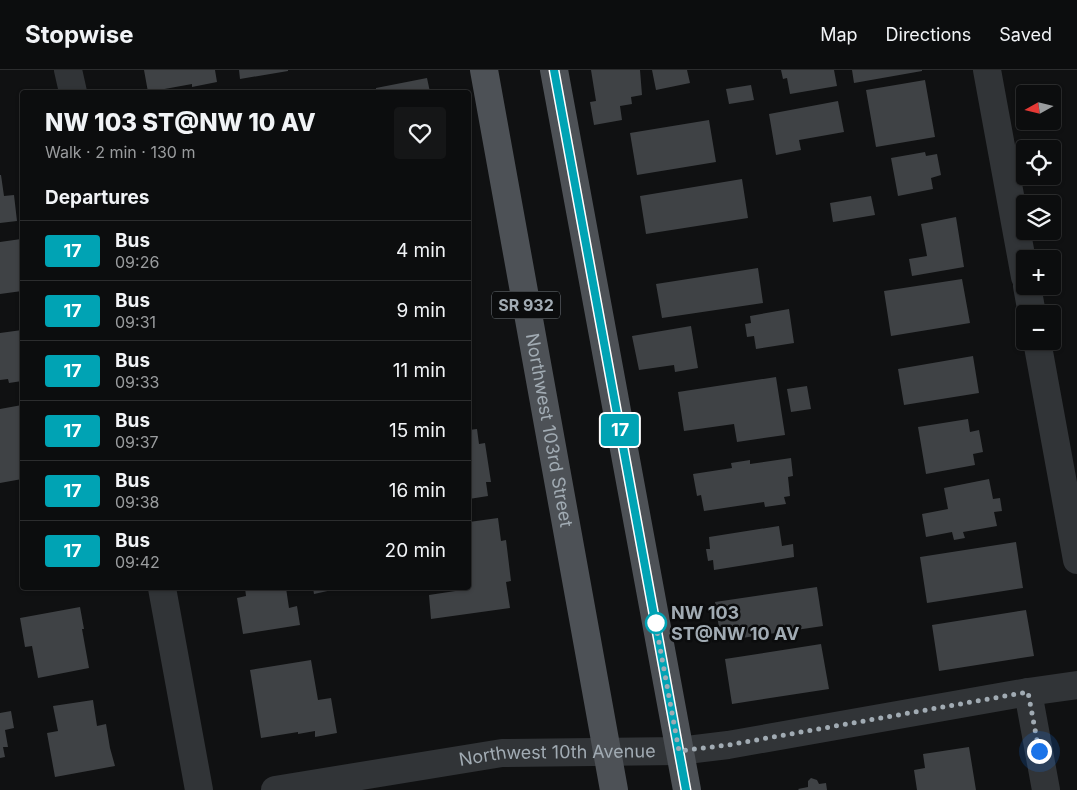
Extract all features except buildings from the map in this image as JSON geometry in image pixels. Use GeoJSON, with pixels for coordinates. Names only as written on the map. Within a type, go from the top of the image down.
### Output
{"type":"FeatureCollection","features":[{"type":"Feature","properties":{"kind":"main road","name":"Northwest 103rd Street"},"geometry":{"type":"LineString","coordinates":[[484,70],[614,790]]}},
{"type":"Feature","properties":{"kind":"main road"},"geometry":{"type":"LineString","coordinates":[[554,70],[686,790]]}},
{"type":"Feature","properties":{"kind":"street"},"geometry":{"type":"LineString","coordinates":[[68,70],[72,90]]}},
{"type":"Feature","properties":{"kind":"street"},"geometry":{"type":"LineString","coordinates":[[987,70],[1020,250]]}},
{"type":"Feature","properties":{"kind":"street"},"geometry":{"type":"LineString","coordinates":[[1039,350],[1077,560]]}},
{"type":"Feature","properties":{"kind":"street"},"geometry":{"type":"LineString","coordinates":[[162,590],[199,790]]}},
{"type":"Feature","properties":{"kind":"street","name":"Northwest 10th Avenue"},"geometry":{"type":"LineString","coordinates":[[275,790],[502,753],[679,751],[728,745],[1077,685]]}},
{"type":"Feature","properties":{"kind":"street"},"geometry":{"type":"LineString","coordinates":[[1028,692],[1046,790]]}},
{"type":"Feature","properties":{"kind":"bus line","name":"17"},"geometry":{"type":"LineString","coordinates":[[554,70],[686,790]]}},
{"type":"Feature","properties":{"kind":"place","name":"NW 103 ST@NW 10 AV"},"geometry":{"type":"Point","coordinates":[656,623]}},
{"type":"Feature","properties":{"kind":"route"},"geometry":{"type":"LineString","coordinates":[[656,623],[654,615],[679,751],[728,745],[1028,692],[1039,751]]}}]}
